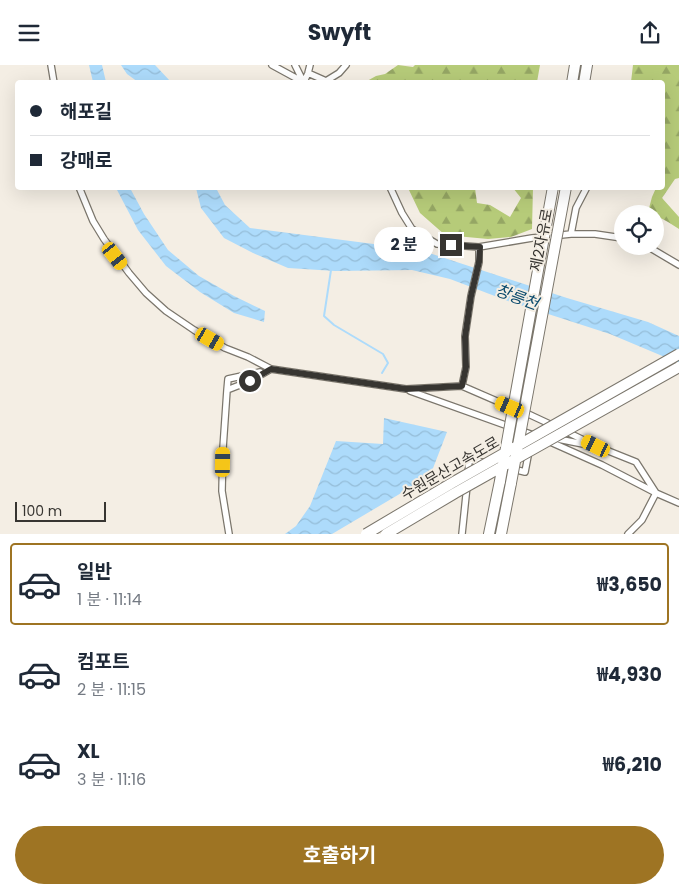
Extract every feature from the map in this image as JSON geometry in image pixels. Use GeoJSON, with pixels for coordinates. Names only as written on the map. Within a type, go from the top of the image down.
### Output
{"type":"FeatureCollection","features":[{"type":"Feature","properties":{"kind":"highway"},"geometry":{"type":"LineString","coordinates":[[573,80],[576,65]]}},
{"type":"Feature","properties":{"kind":"highway"},"geometry":{"type":"LineString","coordinates":[[584,80],[587,65]]}},
{"type":"Feature","properties":{"kind":"highway","name":"제2자유로"},"geometry":{"type":"LineString","coordinates":[[489,534],[552,190]]}},
{"type":"Feature","properties":{"kind":"highway","name":"제2자유로"},"geometry":{"type":"LineString","coordinates":[[501,534],[565,190]]}},
{"type":"Feature","properties":{"kind":"highway","name":"수원문산고속도로"},"geometry":{"type":"LineString","coordinates":[[366,534],[679,354]]}},
{"type":"Feature","properties":{"kind":"highway","name":"수원문산고속도로"},"geometry":{"type":"LineString","coordinates":[[386,534],[679,367]]}},
{"type":"Feature","properties":{"kind":"street"},"geometry":{"type":"LineString","coordinates":[[50,65],[53,80]]}},
{"type":"Feature","properties":{"kind":"street"},"geometry":{"type":"LineString","coordinates":[[272,65],[300,80]]}},
{"type":"Feature","properties":{"kind":"street"},"geometry":{"type":"LineString","coordinates":[[295,65],[303,80]]}},
{"type":"Feature","properties":{"kind":"street"},"geometry":{"type":"LineString","coordinates":[[305,80],[310,65]]}},
{"type":"Feature","properties":{"kind":"street"},"geometry":{"type":"LineString","coordinates":[[328,80],[339,73],[346,65]]}},
{"type":"Feature","properties":{"kind":"street"},"geometry":{"type":"LineString","coordinates":[[308,73],[324,80]]}},
{"type":"Feature","properties":{"kind":"street"},"geometry":{"type":"LineString","coordinates":[[80,190],[93,221],[104,239],[146,293],[166,311],[226,348],[271,369],[406,389],[531,434],[602,465],[679,503]]}},
{"type":"Feature","properties":{"kind":"street"},"geometry":{"type":"LineString","coordinates":[[391,190],[412,229],[436,245],[480,247],[532,238],[571,234],[594,233],[614,237]]}},
{"type":"Feature","properties":{"kind":"street"},"geometry":{"type":"LineString","coordinates":[[571,234],[576,208],[585,190]]}},
{"type":"Feature","properties":{"kind":"street"},"geometry":{"type":"LineString","coordinates":[[462,386],[466,367],[465,337],[480,247]]}},
{"type":"Feature","properties":{"kind":"street"},"geometry":{"type":"LineString","coordinates":[[662,255],[679,265]]}},
{"type":"Feature","properties":{"kind":"street"},"geometry":{"type":"LineString","coordinates":[[227,390],[250,381],[271,369]]}},
{"type":"Feature","properties":{"kind":"street"},"geometry":{"type":"LineString","coordinates":[[229,534],[222,491],[228,379],[271,369]]}},
{"type":"Feature","properties":{"kind":"street"},"geometry":{"type":"LineString","coordinates":[[406,389],[462,386],[636,462],[656,493]]}},
{"type":"Feature","properties":{"kind":"street"},"geometry":{"type":"LineString","coordinates":[[531,434],[596,446]]}},
{"type":"Feature","properties":{"kind":"street"},"geometry":{"type":"LineString","coordinates":[[462,534],[469,460],[525,471],[531,434]]}},
{"type":"Feature","properties":{"kind":"street"},"geometry":{"type":"LineString","coordinates":[[628,534],[642,520],[656,493]]}},
{"type":"Feature","properties":{"kind":"green space"},"geometry":{"type":"Polygon","coordinates":[[[398,65],[413,67],[415,65],[540,65],[537,80],[369,80],[385,74],[398,65]]]}},
{"type":"Feature","properties":{"kind":"green space"},"geometry":{"type":"Polygon","coordinates":[[[633,65],[679,65],[679,178],[675,179],[662,198],[679,217],[679,229],[664,220],[664,205],[650,205],[655,190],[665,190],[665,80],[631,80],[633,65]]]}},
{"type":"Feature","properties":{"kind":"green space"},"geometry":{"type":"Polygon","coordinates":[[[409,190],[475,190],[477,203],[490,205],[510,217],[521,198],[515,190],[533,190],[532,229],[511,237],[488,239],[445,235],[420,213],[409,190]]]}},
{"type":"Feature","properties":{"kind":"water"},"geometry":{"type":"Polygon","coordinates":[[[89,65],[102,65],[106,80],[93,80],[89,65]]]}},
{"type":"Feature","properties":{"kind":"water"},"geometry":{"type":"Polygon","coordinates":[[[121,65],[155,65],[169,80],[135,80],[127,74],[121,65]]]}},
{"type":"Feature","properties":{"kind":"water"},"geometry":{"type":"Polygon","coordinates":[[[117,190],[131,190],[144,214],[168,250],[199,276],[265,311],[264,322],[234,313],[200,292],[166,266],[138,230],[117,190]]]}},
{"type":"Feature","properties":{"kind":"water","name":"창릉천"},"geometry":{"type":"Polygon","coordinates":[[[196,190],[217,190],[225,205],[250,228],[420,250],[567,298],[648,322],[679,336],[679,363],[610,334],[508,301],[450,279],[412,270],[335,271],[288,268],[224,238],[201,208],[196,190]]]}},
{"type":"Feature","properties":{"kind":"water"},"geometry":{"type":"Polygon","coordinates":[[[384,418],[447,432],[430,476],[332,534],[285,534],[296,526],[310,506],[336,441],[383,444],[384,418]]]}},
{"type":"Feature","properties":{"kind":"waterway"},"geometry":{"type":"LineString","coordinates":[[331,270],[324,316],[334,325],[383,354],[388,363],[382,373]]}},
{"type":"Feature","properties":{"kind":"route"},"geometry":{"type":"LineString","coordinates":[[250,381],[271,369],[406,389],[462,386],[466,367],[465,337],[480,247],[451,245]]}}]}
